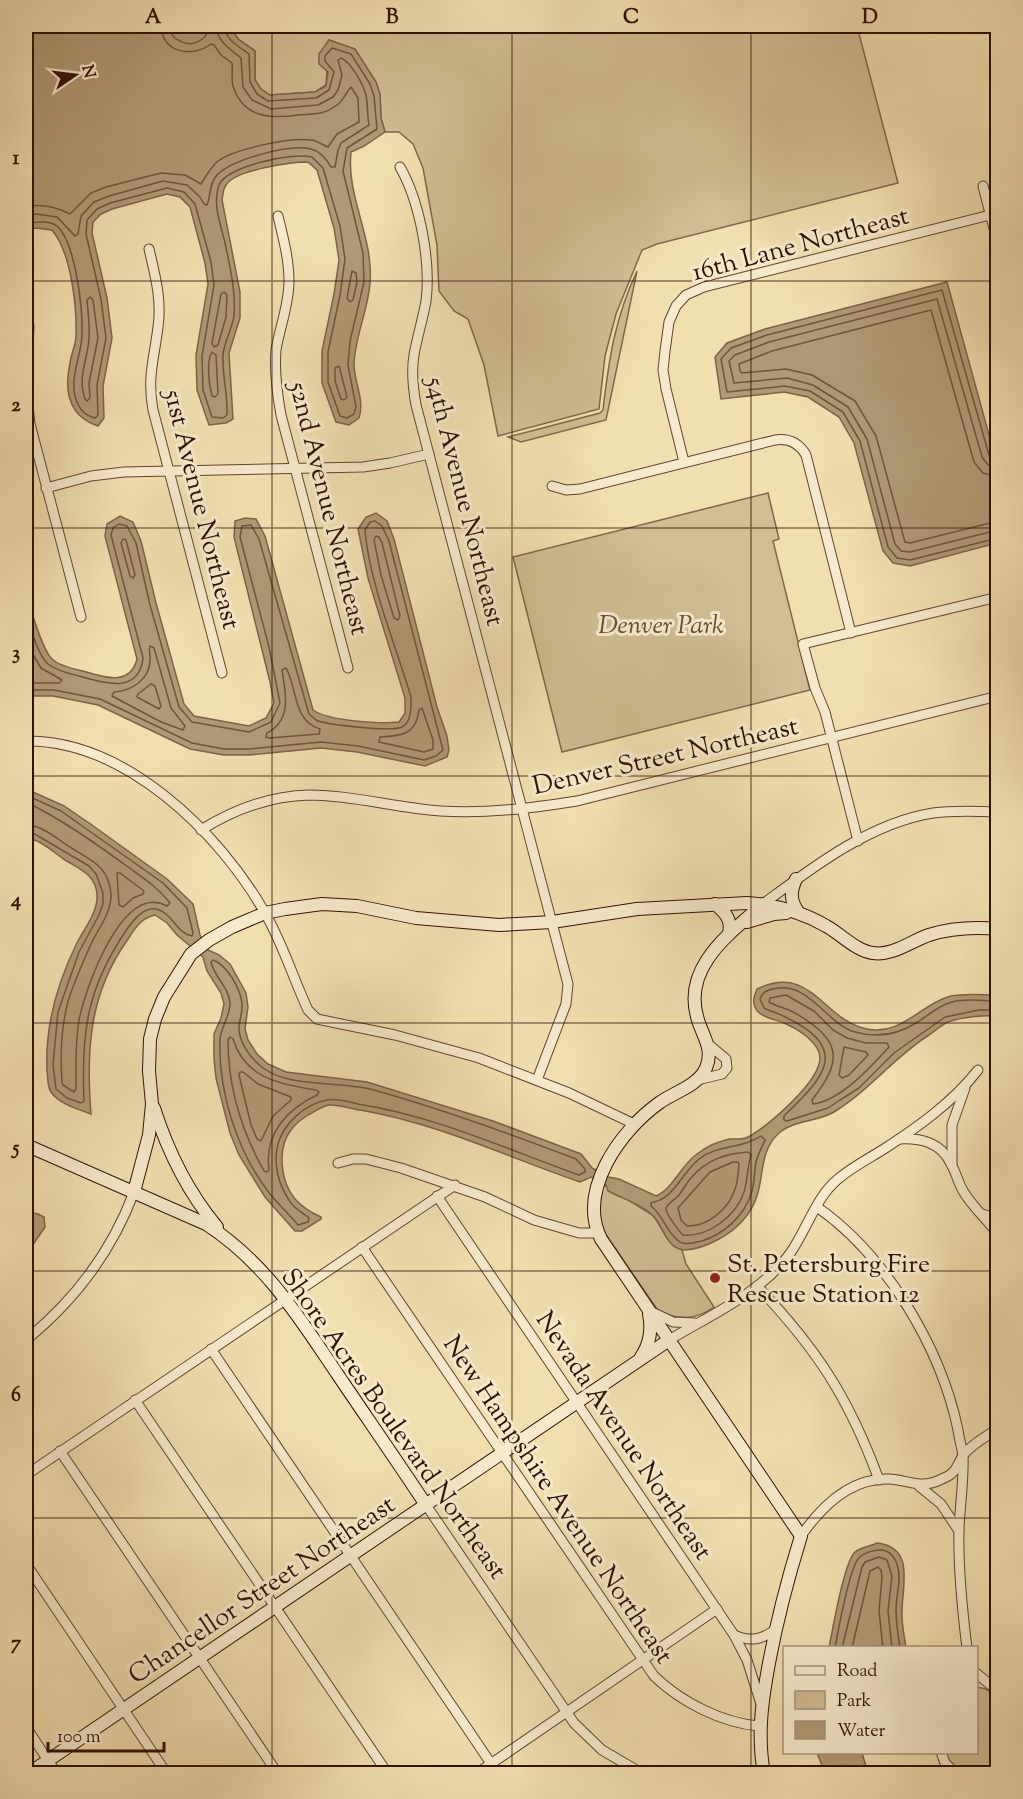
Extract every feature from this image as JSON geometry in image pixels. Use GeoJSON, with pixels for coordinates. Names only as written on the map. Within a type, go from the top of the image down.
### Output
{"type":"FeatureCollection","features":[{"type":"Feature","properties":{"kind":"street","name":"54th Avenue Northeast"},"geometry":{"type":"LineString","coordinates":[[400,167],[408,181],[428,267],[425,304],[412,371],[416,405],[566,974],[568,997],[537,1080]]}},
{"type":"Feature","properties":{"kind":"street"},"geometry":{"type":"LineString","coordinates":[[983,186],[998,244]]}},
{"type":"Feature","properties":{"kind":"street","name":"16th Lane Northeast"},"geometry":{"type":"LineString","coordinates":[[684,462],[663,370],[669,322],[676,306],[686,295],[714,284],[990,215]]}},
{"type":"Feature","properties":{"kind":"street","name":"52nd Avenue Northeast"},"geometry":{"type":"LineString","coordinates":[[278,216],[289,279],[288,300],[277,347],[275,378],[281,415],[348,668]]}},
{"type":"Feature","properties":{"kind":"street","name":"51st Avenue Northeast"},"geometry":{"type":"LineString","coordinates":[[149,249],[157,280],[159,309],[158,327],[150,366],[149,392],[222,673]]}},
{"type":"Feature","properties":{"kind":"street"},"geometry":{"type":"LineString","coordinates":[[26,305],[29,327],[28,406],[46,488],[81,618]]}},
{"type":"Feature","properties":{"kind":"street"},"geometry":{"type":"LineString","coordinates":[[552,486],[566,490],[580,489],[782,439],[794,442],[806,455],[850,633]]}},
{"type":"Feature","properties":{"kind":"street"},"geometry":{"type":"LineString","coordinates":[[46,488],[107,473],[363,467],[429,454]]}},
{"type":"Feature","properties":{"kind":"street"},"geometry":{"type":"LineString","coordinates":[[858,841],[825,712],[814,688],[803,644],[998,597]]}},
{"type":"Feature","properties":{"kind":"street","name":"Denver Street Northeast"},"geometry":{"type":"LineString","coordinates":[[201,830],[248,807],[288,797],[307,795],[344,797],[441,811],[524,809],[577,801],[998,696]]}},
{"type":"Feature","properties":{"kind":"street"},"geometry":{"type":"LineString","coordinates":[[26,741],[73,748],[118,765],[151,785],[201,830],[233,865],[265,913],[289,962],[308,1010],[317,1019],[439,1046],[479,1058],[537,1080],[634,1124]]}},
{"type":"Feature","properties":{"kind":"street"},"geometry":{"type":"LineString","coordinates":[[801,1536],[598,1233],[592,1203],[604,1168],[634,1124],[660,1102],[696,1080],[703,1072],[708,1062],[708,1044],[696,1011],[697,982],[702,966],[729,934],[796,879],[858,841],[898,822],[947,811],[998,812]]}},
{"type":"Feature","properties":{"kind":"street"},"geometry":{"type":"LineString","coordinates":[[796,879],[791,895],[793,904],[799,913]]}},
{"type":"Feature","properties":{"kind":"street"},"geometry":{"type":"LineString","coordinates":[[26,1338],[68,1301],[97,1264],[121,1224],[134,1192],[146,1151],[152,1104],[149,1071],[150,1039],[164,997],[191,954],[209,940],[240,923],[265,913],[308,905],[331,904],[357,906],[416,918],[499,925],[552,922],[637,909],[716,904],[763,904],[799,913],[824,924],[861,949],[875,954],[893,951],[931,934],[950,930],[998,929]]}},
{"type":"Feature","properties":{"kind":"street"},"geometry":{"type":"LineString","coordinates":[[716,904],[728,915],[731,927],[729,934]]}},
{"type":"Feature","properties":{"kind":"street"},"geometry":{"type":"LineString","coordinates":[[741,924],[774,914],[799,913]]}},
{"type":"Feature","properties":{"kind":"street"},"geometry":{"type":"LineString","coordinates":[[696,1080],[718,1076],[727,1068],[724,1056],[708,1044]]}},
{"type":"Feature","properties":{"kind":"street"},"geometry":{"type":"LineString","coordinates":[[669,1340],[730,1305],[757,1286],[790,1252],[835,1181],[855,1165],[900,1139],[925,1121],[966,1085],[978,1070]]}},
{"type":"Feature","properties":{"kind":"street"},"geometry":{"type":"LineString","coordinates":[[952,1165],[952,1125],[966,1085]]}},
{"type":"Feature","properties":{"kind":"street"},"geometry":{"type":"LineString","coordinates":[[152,1104],[170,1152],[183,1178],[209,1217],[226,1236]]}},
{"type":"Feature","properties":{"kind":"street"},"geometry":{"type":"LineString","coordinates":[[900,1139],[920,1139],[942,1150],[952,1165],[959,1185],[998,1234]]}},
{"type":"Feature","properties":{"kind":"street","name":"Shore Acres Boulevard Northeast"},"geometry":{"type":"LineString","coordinates":[[26,1145],[197,1219],[226,1236],[250,1257],[286,1298],[566,1712],[588,1739],[602,1750],[643,1773]]}},
{"type":"Feature","properties":{"kind":"street"},"geometry":{"type":"LineString","coordinates":[[338,1163],[353,1159],[366,1159],[455,1185],[534,1220],[579,1233],[598,1233]]}},
{"type":"Feature","properties":{"kind":"street"},"geometry":{"type":"LineString","coordinates":[[26,1475],[455,1185]]}},
{"type":"Feature","properties":{"kind":"street","name":"Nevada Avenue Northeast"},"geometry":{"type":"LineString","coordinates":[[437,1196],[734,1635],[747,1660],[761,1706]]}},
{"type":"Feature","properties":{"kind":"street"},"geometry":{"type":"LineString","coordinates":[[817,1207],[842,1228],[872,1260],[915,1321],[940,1370],[954,1411],[963,1456],[959,1531],[960,1586],[968,1646]]}},
{"type":"Feature","properties":{"kind":"street"},"geometry":{"type":"LineString","coordinates":[[982,1214],[998,1218]]}},
{"type":"Feature","properties":{"kind":"street","name":"New Hampshire Avenue Northeast"},"geometry":{"type":"LineString","coordinates":[[362,1247],[642,1660],[663,1686],[696,1706],[737,1722],[759,1726]]}},
{"type":"Feature","properties":{"kind":"street"},"geometry":{"type":"LineString","coordinates":[[757,1286],[797,1329],[829,1372],[855,1420],[879,1480]]}},
{"type":"Feature","properties":{"kind":"street"},"geometry":{"type":"LineString","coordinates":[[648,1310],[673,1322],[698,1323]]}},
{"type":"Feature","properties":{"kind":"street"},"geometry":{"type":"LineString","coordinates":[[637,1362],[649,1340],[651,1326],[648,1310]]}},
{"type":"Feature","properties":{"kind":"street","name":"Chancellor Street Northeast"},"geometry":{"type":"LineString","coordinates":[[28,1773],[669,1340]]}},
{"type":"Feature","properties":{"kind":"street"},"geometry":{"type":"LineString","coordinates":[[211,1349],[498,1773]]}},
{"type":"Feature","properties":{"kind":"street"},"geometry":{"type":"LineString","coordinates":[[135,1400],[388,1773]]}},
{"type":"Feature","properties":{"kind":"street"},"geometry":{"type":"LineString","coordinates":[[764,1773],[759,1742],[761,1706],[776,1629],[801,1536],[822,1510],[840,1495],[858,1485],[890,1479],[919,1485],[935,1482],[954,1473],[963,1456],[979,1441],[998,1430]]}},
{"type":"Feature","properties":{"kind":"street"},"geometry":{"type":"LineString","coordinates":[[60,1451],[278,1773]]}},
{"type":"Feature","properties":{"kind":"street"},"geometry":{"type":"LineString","coordinates":[[919,1485],[941,1504],[959,1531]]}},
{"type":"Feature","properties":{"kind":"street"},"geometry":{"type":"LineString","coordinates":[[26,1564],[167,1773]]}},
{"type":"Feature","properties":{"kind":"street"},"geometry":{"type":"LineString","coordinates":[[476,1773],[717,1609]]}},
{"type":"Feature","properties":{"kind":"street"},"geometry":{"type":"LineString","coordinates":[[734,1635],[744,1639],[757,1639],[776,1629]]}},
{"type":"Feature","properties":{"kind":"street"},"geometry":{"type":"LineString","coordinates":[[978,1675],[998,1691]]}},
{"type":"Feature","properties":{"kind":"street"},"geometry":{"type":"LineString","coordinates":[[26,1727],[57,1773]]}},
{"type":"Feature","properties":{"kind":"street"},"geometry":{"type":"LineString","coordinates":[[942,1754],[945,1763],[956,1773]]}},
{"type":"Feature","properties":{"kind":"green space"},"geometry":{"type":"Polygon","coordinates":[[[229,26],[857,26],[898,183],[657,244],[642,250],[616,314],[605,356],[599,409],[498,436],[484,365],[468,319],[454,311],[439,291],[437,245],[423,168],[413,144],[399,132],[385,132],[381,118],[380,94],[376,82],[355,49],[329,40],[326,85],[315,92],[270,95],[261,89],[255,80],[255,51],[238,39],[229,26]]]}},
{"type":"Feature","properties":{"kind":"green space"},"geometry":{"type":"Polygon","coordinates":[[[637,271],[606,420],[521,442],[508,437],[600,413],[603,410],[618,322],[637,271]]]}},
{"type":"Feature","properties":{"kind":"green space","name":"Denver Park"},"geometry":{"type":"Polygon","coordinates":[[[768,493],[779,539],[773,541],[810,690],[562,752],[513,557],[768,493]]]}},
{"type":"Feature","properties":{"kind":"green space"},"geometry":{"type":"Polygon","coordinates":[[[603,1184],[654,1216],[667,1238],[682,1250],[686,1264],[714,1307],[701,1314],[687,1317],[659,1312],[600,1226],[598,1213],[603,1184]]]}},
{"type":"Feature","properties":{"kind":"green space"},"geometry":{"type":"Polygon","coordinates":[[[978,1687],[986,1689],[997,1696],[997,1773],[962,1773],[950,1763],[946,1754],[978,1754],[978,1687]]]}},
{"type":"Feature","properties":{"kind":"water"},"geometry":{"type":"Polygon","coordinates":[[[26,26],[175,26],[190,30],[201,26],[229,26],[238,39],[255,51],[255,80],[261,89],[270,95],[315,92],[326,86],[328,72],[319,64],[319,54],[329,40],[355,49],[376,82],[380,94],[381,118],[385,132],[351,152],[352,185],[370,266],[369,293],[354,364],[361,404],[359,418],[349,425],[336,422],[322,383],[322,351],[339,260],[334,228],[317,170],[308,162],[289,163],[251,171],[231,180],[224,188],[222,200],[240,292],[240,318],[229,353],[233,419],[226,423],[209,425],[197,390],[196,355],[208,284],[205,263],[190,207],[180,197],[167,194],[112,209],[101,214],[93,222],[92,233],[107,298],[112,338],[103,386],[104,418],[98,426],[88,422],[74,409],[68,393],[68,373],[76,339],[76,324],[72,280],[68,265],[59,240],[52,230],[36,228],[26,230],[26,26]]]}},
{"type":"Feature","properties":{"kind":"water"},"geometry":{"type":"Polygon","coordinates":[[[947,282],[997,464],[997,543],[910,566],[893,563],[883,551],[854,443],[839,417],[808,397],[784,392],[721,399],[715,357],[727,343],[765,329],[947,282]]]}},
{"type":"Feature","properties":{"kind":"water"},"geometry":{"type":"Polygon","coordinates":[[[376,513],[387,521],[394,539],[437,707],[447,736],[449,750],[447,757],[425,766],[357,752],[321,748],[224,755],[190,749],[98,705],[53,696],[26,696],[26,595],[44,647],[52,659],[67,667],[115,678],[128,674],[133,668],[137,659],[105,536],[107,524],[120,516],[133,522],[141,541],[184,704],[194,716],[249,726],[266,718],[274,703],[234,537],[235,521],[245,518],[256,519],[265,536],[313,710],[342,719],[380,723],[399,722],[405,713],[405,698],[368,578],[358,529],[366,517],[376,513]]]}},
{"type":"Feature","properties":{"kind":"water"},"geometry":{"type":"Polygon","coordinates":[[[26,789],[64,806],[92,825],[167,879],[193,904],[200,935],[208,950],[230,964],[246,993],[248,1007],[245,1029],[248,1040],[257,1054],[268,1064],[286,1072],[367,1082],[493,1121],[581,1154],[592,1168],[608,1177],[619,1179],[656,1196],[667,1188],[686,1164],[701,1151],[721,1141],[746,1138],[768,1124],[792,1102],[812,1079],[818,1068],[819,1052],[807,1037],[791,1026],[757,1011],[754,998],[757,989],[776,983],[791,983],[816,996],[852,1024],[867,1029],[891,1028],[940,1000],[956,995],[997,995],[997,1016],[979,1016],[945,1023],[904,1053],[859,1094],[834,1112],[792,1126],[779,1133],[769,1147],[757,1196],[747,1216],[725,1235],[698,1248],[678,1249],[666,1237],[650,1213],[608,1191],[606,1185],[591,1177],[580,1182],[417,1123],[333,1105],[321,1108],[299,1122],[291,1130],[284,1146],[283,1174],[290,1192],[300,1204],[321,1217],[302,1231],[295,1231],[265,1197],[239,1155],[230,1133],[216,1078],[214,1059],[214,1034],[224,1004],[221,993],[207,971],[203,957],[177,935],[167,923],[155,915],[141,922],[126,942],[104,983],[97,1003],[90,1046],[91,1114],[64,1103],[51,1092],[47,1070],[50,1021],[69,960],[93,915],[97,895],[94,882],[86,873],[42,843],[26,839],[26,789]]]}},
{"type":"Feature","properties":{"kind":"water"},"geometry":{"type":"Polygon","coordinates":[[[26,1211],[44,1217],[45,1227],[26,1251],[26,1211]]]}},
{"type":"Feature","properties":{"kind":"water"},"geometry":{"type":"Polygon","coordinates":[[[877,1543],[897,1551],[904,1568],[902,1619],[906,1646],[829,1646],[843,1582],[851,1558],[857,1551],[877,1543]]]}},
{"type":"Feature","properties":{"kind":"water"},"geometry":{"type":"Polygon","coordinates":[[[817,1754],[862,1754],[868,1773],[825,1773],[817,1754]]]}},
{"type":"Feature","properties":{"kind":"place","name":"St. Petersburg Fire Rescue Station 12"},"geometry":{"type":"Point","coordinates":[715,1278]}}]}
